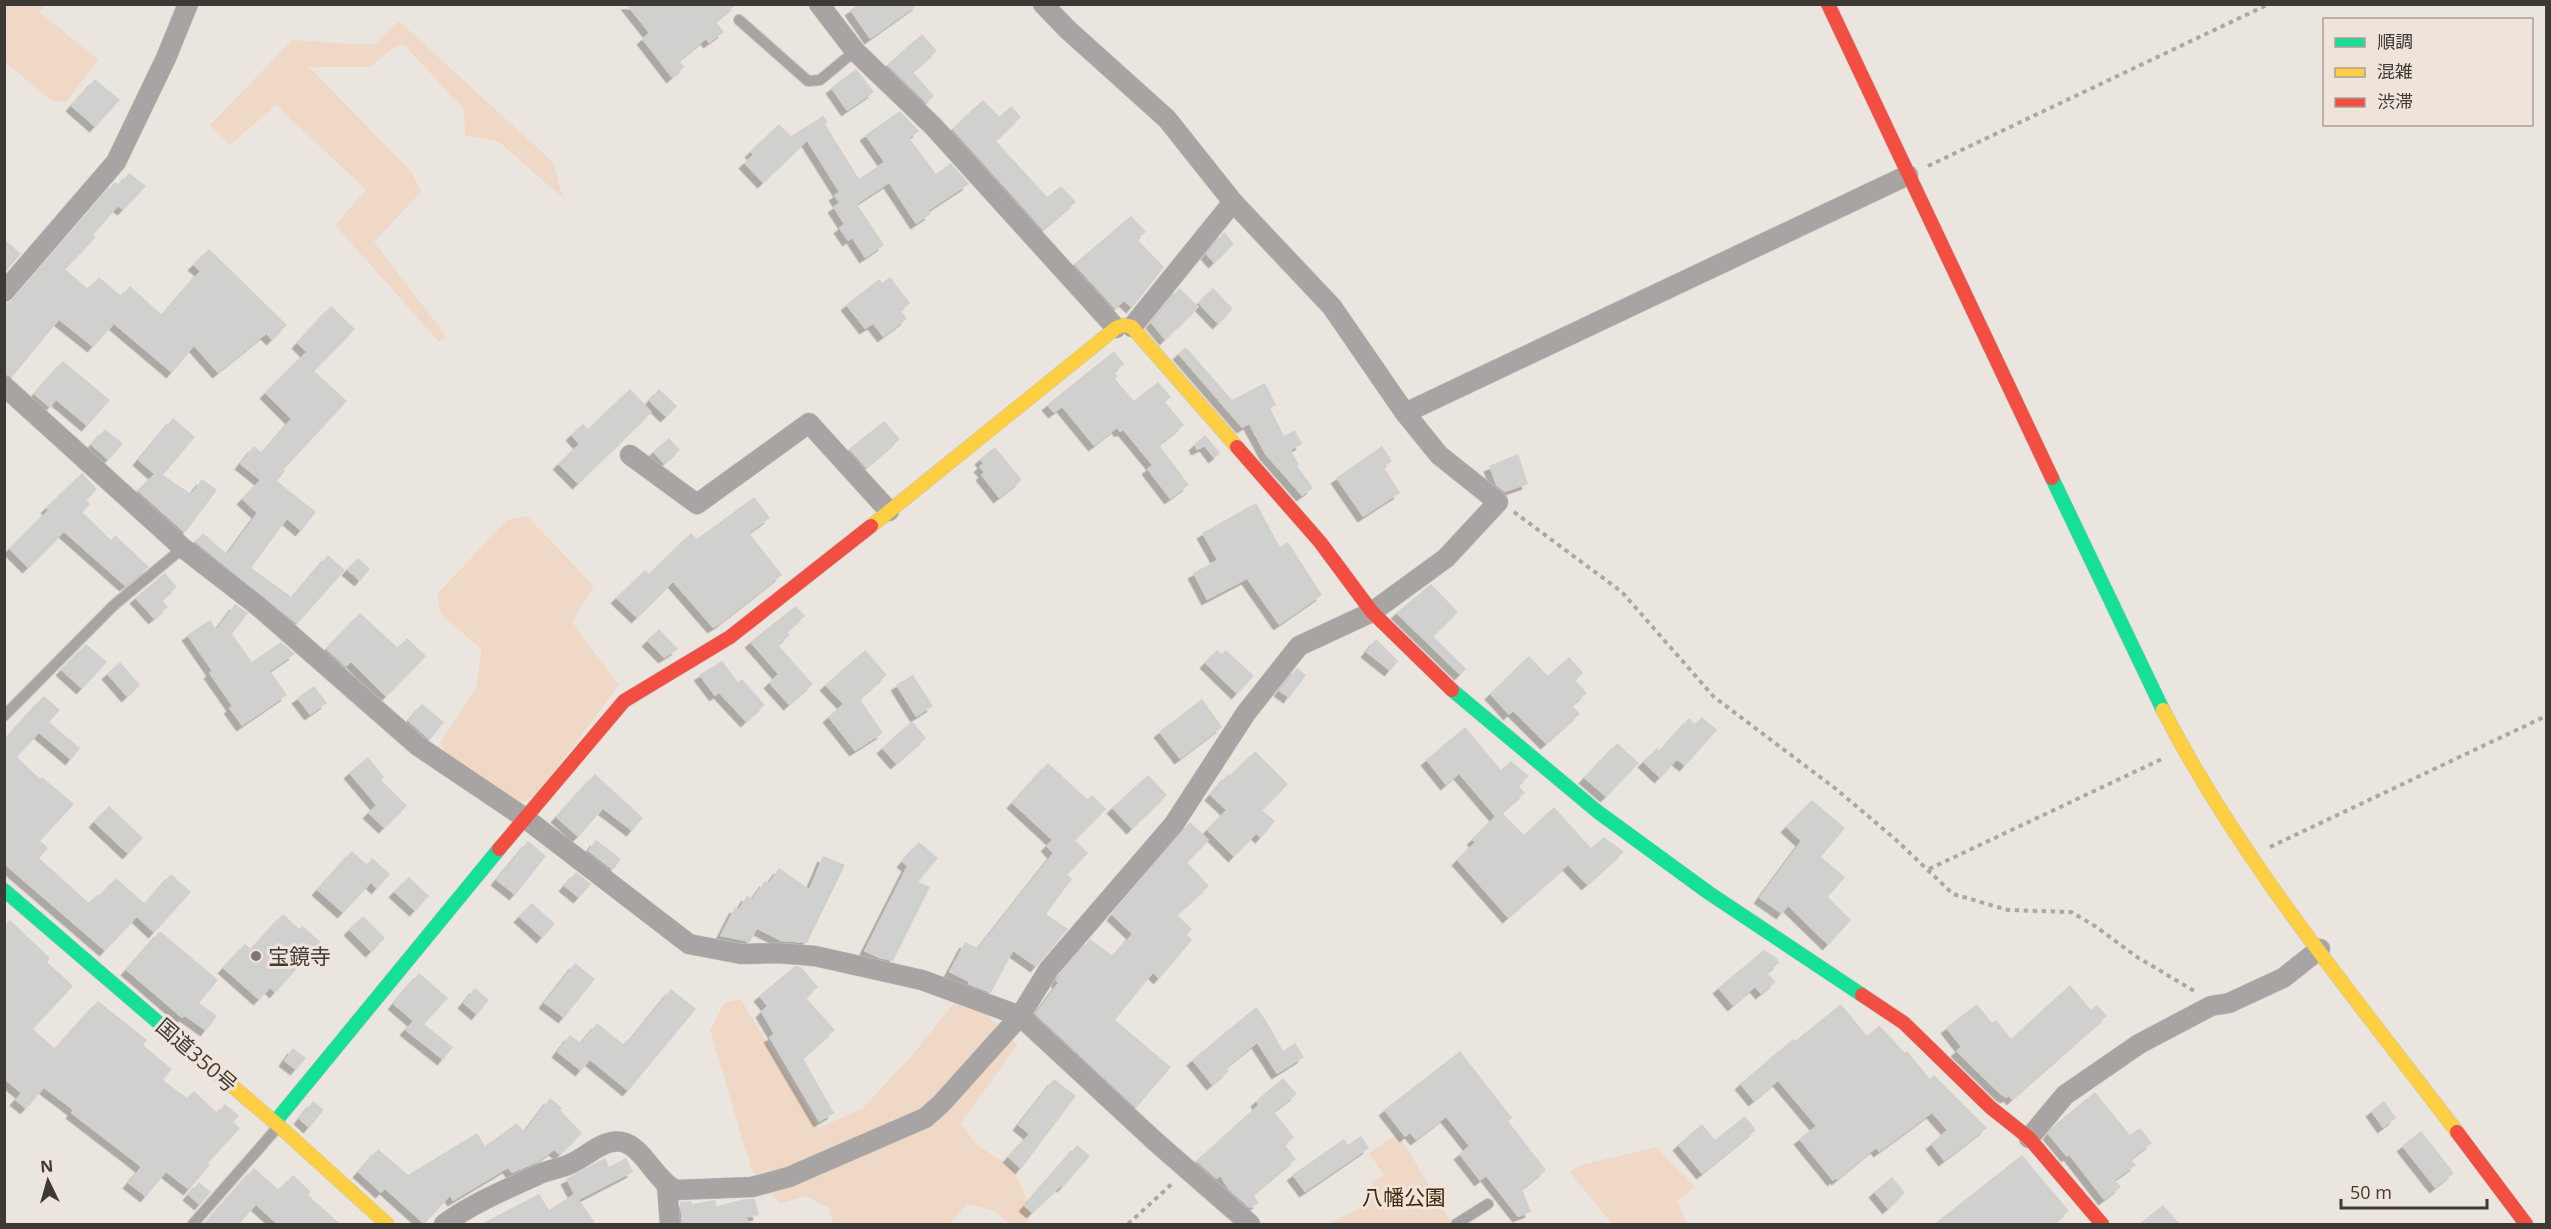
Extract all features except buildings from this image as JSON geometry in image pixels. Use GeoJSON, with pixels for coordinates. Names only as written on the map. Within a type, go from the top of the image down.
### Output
{"type":"FeatureCollection","features":[{"type":"Feature","properties":{"kind":"main road"},"geometry":{"type":"LineString","coordinates":[[1828,4],[2149,682],[2184,750],[2251,859],[2526,1224]]}},
{"type":"Feature","properties":{"kind":"main road"},"geometry":{"type":"LineString","coordinates":[[277,1124],[525,818],[624,701],[729,637],[1124,327],[1320,542],[1372,612],[1439,679],[1598,812],[1709,892],[1904,1023],[1990,1107],[2029,1138],[2102,1224]]}},
{"type":"Feature","properties":{"kind":"main road","name":"国道350号"},"geometry":{"type":"LineString","coordinates":[[4,890],[277,1124],[387,1224]]}},
{"type":"Feature","properties":{"kind":"street"},"geometry":{"type":"LineString","coordinates":[[4,292],[116,162],[166,58],[188,4]]}},
{"type":"Feature","properties":{"kind":"street"},"geometry":{"type":"LineString","coordinates":[[819,4],[855,51],[933,126],[1124,327],[1233,202]]}},
{"type":"Feature","properties":{"kind":"street"},"geometry":{"type":"LineString","coordinates":[[444,1224],[467,1210],[544,1172],[572,1164],[612,1141],[624,1142],[633,1147],[667,1186],[676,1190],[698,1191],[752,1187],[789,1178],[925,1118],[941,1104],[1020,1016],[1049,969],[1174,824],[1246,714],[1299,646],[1372,612],[1446,558],[1498,502],[1439,455],[1405,413],[1332,307],[1233,202],[1167,119],[1067,30],[1043,4]]}},
{"type":"Feature","properties":{"kind":"street"},"geometry":{"type":"LineString","coordinates":[[1405,413],[1908,176]]}},
{"type":"Feature","properties":{"kind":"street"},"geometry":{"type":"LineString","coordinates":[[4,386],[183,548],[258,606],[418,746],[525,818],[689,944],[741,954],[778,953],[815,956],[922,980],[1020,1016],[1250,1224]]}},
{"type":"Feature","properties":{"kind":"street"},"geometry":{"type":"LineString","coordinates":[[630,454],[697,504],[809,423],[889,511]]}},
{"type":"Feature","properties":{"kind":"street"},"geometry":{"type":"LineString","coordinates":[[2029,1138],[2065,1095],[2139,1044],[2211,1006],[2229,1003],[2283,978],[2320,949]]}},
{"type":"Feature","properties":{"kind":"street"},"geometry":{"type":"LineString","coordinates":[[667,1186],[670,1224]]}},
{"type":"Feature","properties":{"kind":"lane"},"geometry":{"type":"LineString","coordinates":[[739,20],[808,81],[820,80],[855,51]]}},
{"type":"Feature","properties":{"kind":"lane"},"geometry":{"type":"LineString","coordinates":[[4,716],[114,605],[183,548]]}},
{"type":"Feature","properties":{"kind":"lane"},"geometry":{"type":"LineString","coordinates":[[193,1224],[277,1124]]}},
{"type":"Feature","properties":{"kind":"lane"},"geometry":{"type":"LineString","coordinates":[[1456,1224],[1488,1204]]}},
{"type":"Feature","properties":{"kind":"path"},"geometry":{"type":"LineString","coordinates":[[1908,176],[2269,4]]}},
{"type":"Feature","properties":{"kind":"path"},"geometry":{"type":"LineString","coordinates":[[1498,502],[1523,517],[1622,592],[1714,697],[1836,789],[1929,869],[1953,894],[2008,910],[2071,912],[2095,926],[2137,957],[2193,989],[2211,1006]]}},
{"type":"Feature","properties":{"kind":"path"},"geometry":{"type":"LineString","coordinates":[[2251,859],[2265,849],[2547,716]]}},
{"type":"Feature","properties":{"kind":"path"},"geometry":{"type":"LineString","coordinates":[[1929,869],[2184,750]]}},
{"type":"Feature","properties":{"kind":"path"},"geometry":{"type":"LineString","coordinates":[[1128,1224],[1188,1170]]}},
{"type":"Feature","properties":{"kind":"green space"},"geometry":{"type":"Polygon","coordinates":[[[5,4],[45,5],[39,12],[98,59],[67,101],[53,102],[5,62],[5,4]]]}},
{"type":"Feature","properties":{"kind":"green space"},"geometry":{"type":"Polygon","coordinates":[[[399,21],[553,162],[563,198],[499,142],[465,135],[464,109],[404,45],[396,46],[370,67],[309,67],[411,171],[421,192],[374,242],[447,337],[439,342],[335,225],[366,190],[276,105],[230,145],[210,125],[292,40],[375,45],[399,21]]]}},
{"type":"Feature","properties":{"kind":"green space"},"geometry":{"type":"Polygon","coordinates":[[[527,516],[594,586],[572,622],[619,685],[537,795],[520,803],[447,756],[440,743],[476,688],[482,650],[441,614],[437,594],[507,520],[527,516]]]}},
{"type":"Feature","properties":{"kind":"green space"},"geometry":{"type":"Polygon","coordinates":[[[741,999],[818,1128],[862,1109],[913,1054],[954,1003],[986,1014],[1017,1045],[961,1123],[977,1145],[1013,1168],[1031,1209],[1028,1224],[1010,1224],[994,1211],[967,1204],[950,1224],[833,1224],[828,1207],[804,1196],[780,1204],[751,1168],[710,1030],[724,1003],[741,999]]]}},
{"type":"Feature","properties":{"kind":"green space","name":"八幡公園"},"geometry":{"type":"Polygon","coordinates":[[[1398,1134],[1451,1222],[1442,1224],[1328,1224],[1371,1203],[1367,1196],[1377,1191],[1372,1183],[1384,1175],[1369,1153],[1398,1134]]]}},
{"type":"Feature","properties":{"kind":"green space"},"geometry":{"type":"Polygon","coordinates":[[[1656,1147],[1695,1187],[1677,1201],[1687,1224],[1612,1224],[1570,1172],[1581,1165],[1656,1147]]]}},
{"type":"Feature","properties":{"kind":"traffic: fast"},"geometry":{"type":"LineString","coordinates":[[2052,478],[2163,710]]}},
{"type":"Feature","properties":{"kind":"traffic: fast"},"geometry":{"type":"LineString","coordinates":[[1452,690],[1598,812],[1709,893],[1862,995]]}},
{"type":"Feature","properties":{"kind":"traffic: fast"},"geometry":{"type":"LineString","coordinates":[[275,1122],[499,849]]}},
{"type":"Feature","properties":{"kind":"traffic: fast"},"geometry":{"type":"LineString","coordinates":[[4,890],[181,1042]]}},
{"type":"Feature","properties":{"kind":"traffic: slow"},"geometry":{"type":"LineString","coordinates":[[871,526],[1116,328],[1124,325],[1132,327],[1237,447]]}},
{"type":"Feature","properties":{"kind":"traffic: slow"},"geometry":{"type":"LineString","coordinates":[[2163,710],[2194,766],[2264,875],[2457,1132]]}},
{"type":"Feature","properties":{"kind":"traffic: slow"},"geometry":{"type":"LineString","coordinates":[[181,1042],[279,1126],[387,1224]]}},
{"type":"Feature","properties":{"kind":"traffic: jam"},"geometry":{"type":"LineString","coordinates":[[1828,4],[2052,478]]}},
{"type":"Feature","properties":{"kind":"traffic: jam"},"geometry":{"type":"LineString","coordinates":[[1237,447],[1320,542],[1372,612],[1452,690]]}},
{"type":"Feature","properties":{"kind":"traffic: jam"},"geometry":{"type":"LineString","coordinates":[[499,849],[624,701],[730,637],[871,526]]}},
{"type":"Feature","properties":{"kind":"traffic: jam"},"geometry":{"type":"LineString","coordinates":[[1862,995],[1904,1023],[1990,1107],[2029,1138],[2102,1224]]}},
{"type":"Feature","properties":{"kind":"traffic: jam"},"geometry":{"type":"LineString","coordinates":[[2457,1132],[2526,1224]]}},
{"type":"Feature","properties":{"kind":"place","name":"宝鏡寺"},"geometry":{"type":"Point","coordinates":[256,956]}}]}
